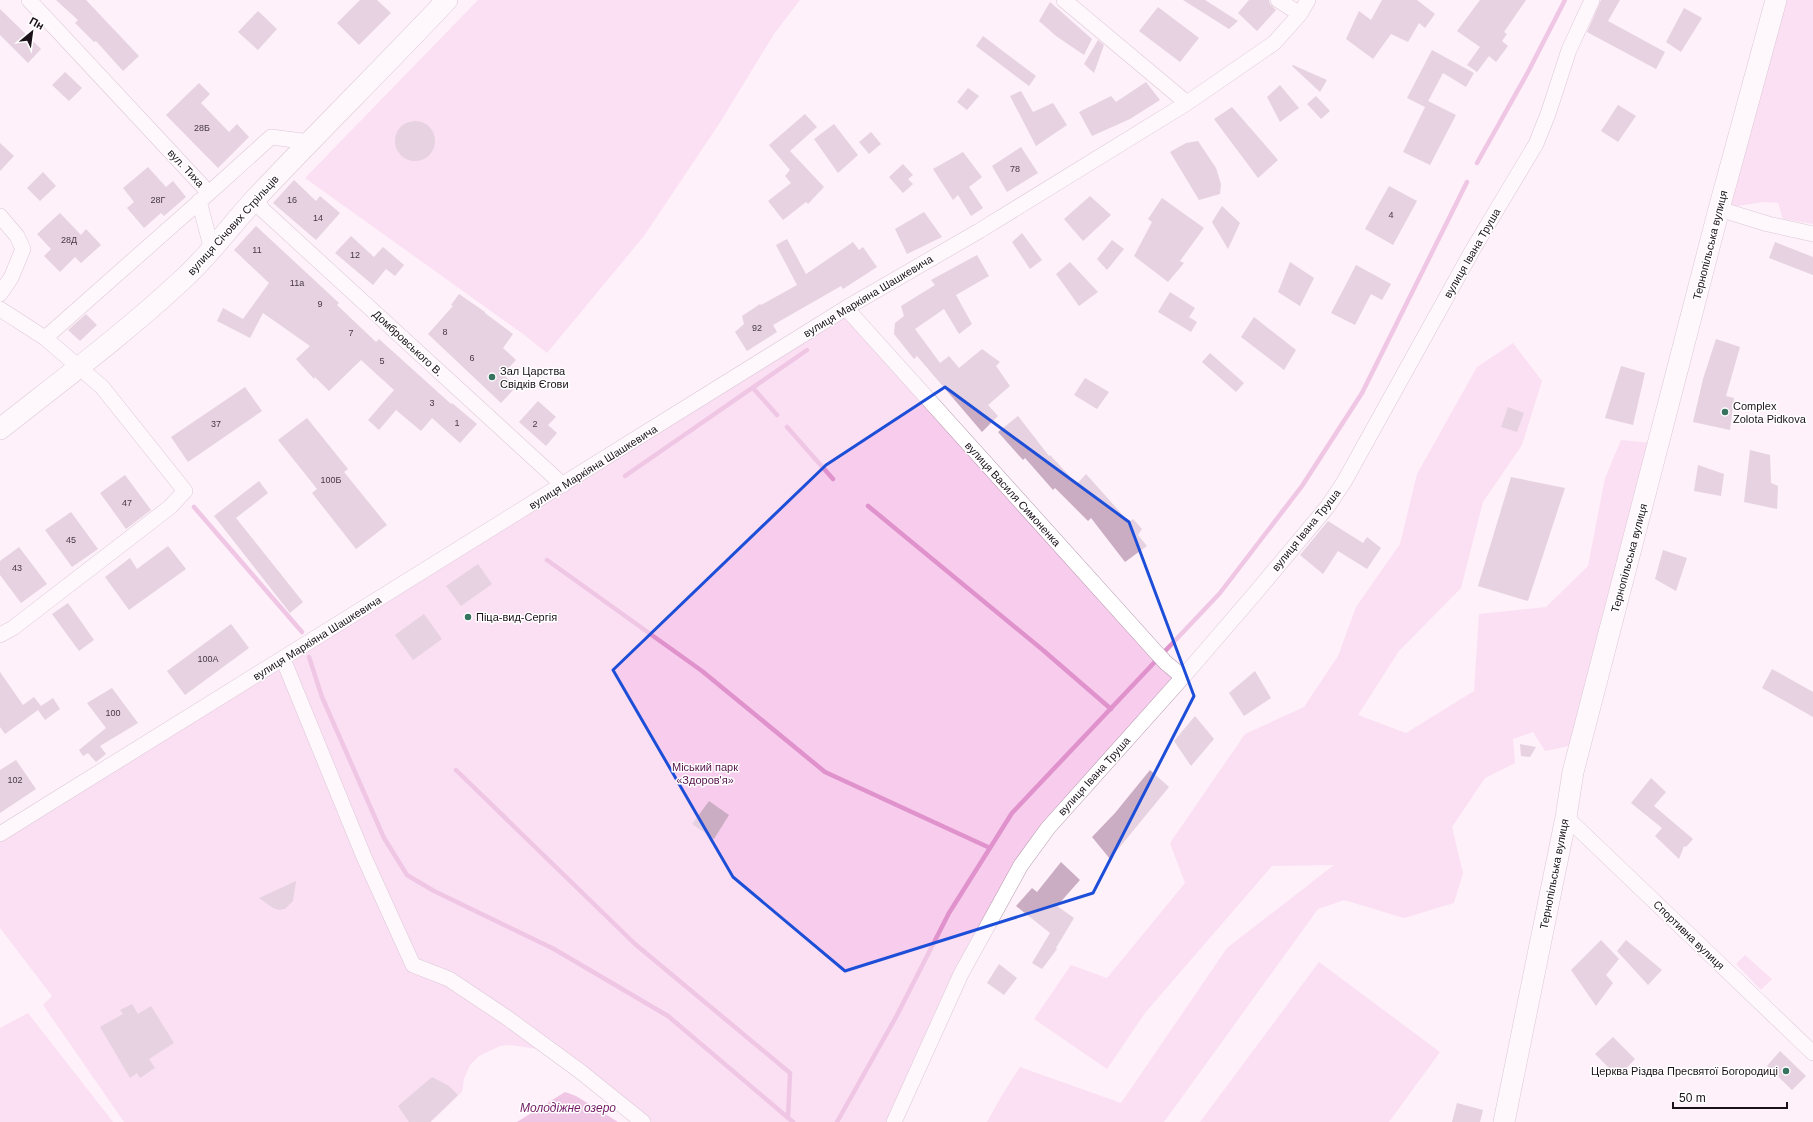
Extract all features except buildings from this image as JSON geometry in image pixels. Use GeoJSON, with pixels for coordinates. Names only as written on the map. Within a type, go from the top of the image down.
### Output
{"type":"FeatureCollection","features":[{"type":"Feature","properties":{"kind":"street","name":"вул. Тиха"},"geometry":{"type":"LineString","coordinates":[[28,0],[204,197],[45,338]]}},
{"type":"Feature","properties":{"kind":"street","name":"вулиця Січових Стрільців"},"geometry":{"type":"LineString","coordinates":[[0,429],[80,367],[182,280],[212,250],[255,199],[362,90],[447,0]]}},
{"type":"Feature","properties":{"kind":"street"},"geometry":{"type":"LineString","coordinates":[[1064,0],[1188,104]]}},
{"type":"Feature","properties":{"kind":"street"},"geometry":{"type":"LineString","coordinates":[[1278,0],[1300,14]]}},
{"type":"Feature","properties":{"kind":"street","name":"вулиця Маркіяна Шашкевича"},"geometry":{"type":"LineString","coordinates":[[0,834],[846,308],[1188,104],[1274,43],[1300,14],[1308,0]]}},
{"type":"Feature","properties":{"kind":"street","name":"вулиця Івана Труша"},"geometry":{"type":"LineString","coordinates":[[894,1122],[955,990],[991,918],[1030,852],[1048,828],[1183,677],[1328,506],[1344,482],[1469,258],[1536,144],[1548,114],[1569,50],[1592,0]]}},
{"type":"Feature","properties":{"kind":"street","name":"Тернопільська вулиця"},"geometry":{"type":"LineString","coordinates":[[1504,1122],[1566,817],[1573,772],[1718,209],[1776,0]]}},
{"type":"Feature","properties":{"kind":"street"},"geometry":{"type":"LineString","coordinates":[[212,250],[204,197],[270,137],[310,142]]}},
{"type":"Feature","properties":{"kind":"street","name":"Домбровського В."},"geometry":{"type":"LineString","coordinates":[[255,199],[269,215],[563,485]]}},
{"type":"Feature","properties":{"kind":"street"},"geometry":{"type":"LineString","coordinates":[[1718,209],[1768,224],[1813,234]]}},
{"type":"Feature","properties":{"kind":"street"},"geometry":{"type":"LineString","coordinates":[[0,216],[17,236],[23,249],[11,278],[0,294]]}},
{"type":"Feature","properties":{"kind":"street"},"geometry":{"type":"LineString","coordinates":[[0,308],[45,338],[102,387],[185,491],[170,507],[13,628],[0,635]]}},
{"type":"Feature","properties":{"kind":"street","name":"вулиця Василя Симоненка"},"geometry":{"type":"LineString","coordinates":[[846,308],[1166,663],[1183,677]]}},
{"type":"Feature","properties":{"kind":"street"},"geometry":{"type":"LineString","coordinates":[[283,659],[364,857],[412,965],[449,979],[481,1000],[581,1072],[643,1122]]}},
{"type":"Feature","properties":{"kind":"street","name":"Спортивна вулиця"},"geometry":{"type":"LineString","coordinates":[[1566,817],[1813,1053]]}},
{"type":"Feature","properties":{"kind":"highlighted area"},"geometry":{"type":"Polygon","coordinates":[[[945,387],[1129,522],[1194,696],[1093,893],[845,971],[733,877],[613,670],[826,465],[945,387]]]}},
{"type":"Feature","properties":{"kind":"green space"},"geometry":{"type":"Polygon","coordinates":[[[478,0],[800,0],[774,34],[719,124],[644,236],[547,353],[523,334],[305,178],[478,0]]]}},
{"type":"Feature","properties":{"kind":"green space"},"geometry":{"type":"Polygon","coordinates":[[[1776,0],[1813,0],[1813,224],[1783,219],[1778,203],[1763,202],[1719,209],[1776,0]]]}},
{"type":"Feature","properties":{"kind":"green space","name":"Міський парк «Здоров'я»"},"geometry":{"type":"Polygon","coordinates":[[[846,308],[1183,677],[1021,865],[894,1122],[643,1122],[538,1049],[510,1045],[500,1046],[479,1056],[470,1065],[464,1079],[462,1092],[431,1122],[124,1122],[43,1005],[52,996],[0,928],[0,834],[846,308]]]}},
{"type":"Feature","properties":{"kind":"green space"},"geometry":{"type":"Polygon","coordinates":[[[1513,343],[1542,381],[1522,445],[1483,502],[1461,588],[1399,651],[1358,715],[1406,733],[1474,691],[1479,614],[1546,607],[1588,566],[1605,478],[1621,440],[1654,443],[1569,746],[1545,751],[1533,732],[1513,739],[1515,763],[1485,778],[1452,827],[1463,873],[1454,903],[1404,918],[1344,900],[1318,909],[1164,1122],[987,1122],[1020,1067],[1121,1103],[1227,948],[1334,865],[1272,866],[1145,1013],[1107,1069],[1034,1019],[1071,965],[1107,978],[1185,883],[1170,843],[1245,734],[1304,707],[1338,656],[1356,607],[1400,544],[1417,474],[1477,367],[1513,343]]]}},
{"type":"Feature","properties":{"kind":"green space"},"geometry":{"type":"Polygon","coordinates":[[[1745,955],[1772,979],[1761,990],[1736,964],[1745,955]]]}},
{"type":"Feature","properties":{"kind":"green space"},"geometry":{"type":"Polygon","coordinates":[[[1319,962],[1440,1052],[1389,1122],[1200,1122],[1319,962]]]}},
{"type":"Feature","properties":{"kind":"green space"},"geometry":{"type":"Polygon","coordinates":[[[28,1013],[113,1122],[0,1122],[0,1028],[28,1013]]]}},
{"type":"Feature","properties":{"kind":"water","name":"Молодіжне озеро"},"geometry":{"type":"Polygon","coordinates":[[[565,1092],[576,1096],[618,1122],[517,1122],[565,1092]]]}},
{"type":"Feature","properties":{"kind":"waterway"},"geometry":{"type":"LineString","coordinates":[[1477,163],[1528,72],[1565,0]]}},
{"type":"Feature","properties":{"kind":"waterway"},"geometry":{"type":"LineString","coordinates":[[837,1122],[896,1017],[949,913],[1012,813],[1220,593],[1302,486],[1362,393],[1467,182]]}},
{"type":"Feature","properties":{"kind":"waterway"},"geometry":{"type":"LineString","coordinates":[[625,476],[807,350]]}},
{"type":"Feature","properties":{"kind":"waterway"},"geometry":{"type":"LineString","coordinates":[[753,388],[777,415]]}},
{"type":"Feature","properties":{"kind":"waterway"},"geometry":{"type":"LineString","coordinates":[[787,427],[833,479]]}},
{"type":"Feature","properties":{"kind":"waterway"},"geometry":{"type":"LineString","coordinates":[[868,506],[1044,651],[1111,709]]}},
{"type":"Feature","properties":{"kind":"waterway"},"geometry":{"type":"LineString","coordinates":[[194,507],[302,632]]}},
{"type":"Feature","properties":{"kind":"waterway"},"geometry":{"type":"LineString","coordinates":[[547,560],[702,671],[825,772],[990,848]]}},
{"type":"Feature","properties":{"kind":"waterway"},"geometry":{"type":"LineString","coordinates":[[309,657],[322,697],[384,838],[407,875],[434,891],[554,949],[668,1016],[793,1122]]}},
{"type":"Feature","properties":{"kind":"waterway"},"geometry":{"type":"LineString","coordinates":[[456,770],[635,944],[790,1073],[788,1118]]}},
{"type":"Feature","properties":{"kind":"place","name":"Зал Царства Свідків Єгови"},"geometry":{"type":"Point","coordinates":[492,377]}},
{"type":"Feature","properties":{"kind":"place","name":"Complex Zolota Pidkova"},"geometry":{"type":"Point","coordinates":[1725,412]}},
{"type":"Feature","properties":{"kind":"place","name":"Піца-вид-Сергія"},"geometry":{"type":"Point","coordinates":[468,617]}},
{"type":"Feature","properties":{"kind":"place","name":"Церква Різдва Пресвятої Богородиці"},"geometry":{"type":"Point","coordinates":[1786,1071]}}]}
